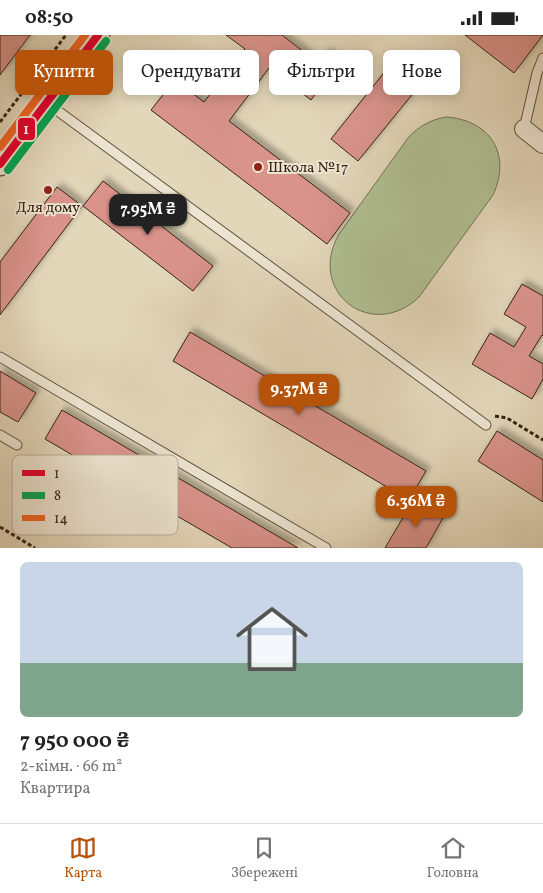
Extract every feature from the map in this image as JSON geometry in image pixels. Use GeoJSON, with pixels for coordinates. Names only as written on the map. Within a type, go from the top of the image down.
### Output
{"type":"FeatureCollection","features":[{"type":"Feature","properties":{"kind":"street"},"geometry":{"type":"LineString","coordinates":[[0,164],[98,35]]}},
{"type":"Feature","properties":{"kind":"street"},"geometry":{"type":"LineString","coordinates":[[524,129],[543,144]]}},
{"type":"Feature","properties":{"kind":"lane"},"geometry":{"type":"LineString","coordinates":[[524,129],[537,73],[543,57]]}},
{"type":"Feature","properties":{"kind":"lane"},"geometry":{"type":"LineString","coordinates":[[47,102],[486,425]]}},
{"type":"Feature","properties":{"kind":"lane"},"geometry":{"type":"LineString","coordinates":[[0,357],[167,455]]}},
{"type":"Feature","properties":{"kind":"lane"},"geometry":{"type":"LineString","coordinates":[[0,435],[17,445]]}},
{"type":"Feature","properties":{"kind":"lane"},"geometry":{"type":"LineString","coordinates":[[178,461],[326,548]]}},
{"type":"Feature","properties":{"kind":"path"},"geometry":{"type":"LineString","coordinates":[[0,122],[66,35]]}},
{"type":"Feature","properties":{"kind":"path"},"geometry":{"type":"LineString","coordinates":[[468,412],[507,418],[543,440]]}},
{"type":"Feature","properties":{"kind":"path"},"geometry":{"type":"LineString","coordinates":[[0,527],[12,534]]}},
{"type":"Feature","properties":{"kind":"path"},"geometry":{"type":"LineString","coordinates":[[13,535],[35,548]]}},
{"type":"Feature","properties":{"kind":"green space"},"geometry":{"type":"Polygon","coordinates":[[[446,117],[475,125],[485,132],[493,142],[498,153],[500,166],[493,195],[419,297],[401,310],[382,314],[364,312],[349,304],[337,291],[331,275],[331,255],[339,234],[408,138],[425,124],[446,117]]]}},
{"type":"Feature","properties":{"kind":"building"},"geometry":{"type":"Polygon","coordinates":[[[0,35],[30,35],[19,50],[15,50],[15,55],[0,75],[0,35]]]}},
{"type":"Feature","properties":{"kind":"building","name":"Школа №17"},"geometry":{"type":"Polygon","coordinates":[[[226,35],[282,35],[301,50],[269,50],[269,68],[259,81],[259,50],[245,49],[226,35]]]}},
{"type":"Feature","properties":{"kind":"building"},"geometry":{"type":"Polygon","coordinates":[[[465,35],[543,35],[514,73],[465,35]]]}},
{"type":"Feature","properties":{"kind":"building"},"geometry":{"type":"Polygon","coordinates":[[[383,74],[383,95],[412,95],[358,161],[331,139],[366,95],[373,95],[373,86],[383,74]]]}},
{"type":"Feature","properties":{"kind":"building","name":"Школа №17"},"geometry":{"type":"Polygon","coordinates":[[[163,95],[195,95],[204,102],[209,95],[249,95],[229,121],[350,213],[327,244],[151,110],[163,95]]]}},
{"type":"Feature","properties":{"kind":"building","name":"Школа №17"},"geometry":{"type":"Polygon","coordinates":[[[304,95],[315,95],[311,100],[304,95]]]}},
{"type":"Feature","properties":{"kind":"building"},"geometry":{"type":"Polygon","coordinates":[[[103,181],[213,266],[193,291],[83,206],[103,181]]]}},
{"type":"Feature","properties":{"kind":"building"},"geometry":{"type":"Polygon","coordinates":[[[57,187],[82,206],[0,315],[0,262],[57,187]]]}},
{"type":"Feature","properties":{"kind":"building"},"geometry":{"type":"Polygon","coordinates":[[[522,284],[543,296],[543,336],[529,356],[543,364],[543,379],[532,399],[472,364],[490,333],[514,347],[526,327],[504,314],[522,284]]]}},
{"type":"Feature","properties":{"kind":"building"},"geometry":{"type":"Polygon","coordinates":[[[190,332],[426,471],[409,500],[173,361],[190,332]]]}},
{"type":"Feature","properties":{"kind":"building"},"geometry":{"type":"Polygon","coordinates":[[[0,371],[36,393],[18,422],[0,412],[0,371]]]}},
{"type":"Feature","properties":{"kind":"building"},"geometry":{"type":"Polygon","coordinates":[[[62,410],[139,455],[72,455],[45,439],[62,410]]]}},
{"type":"Feature","properties":{"kind":"building"},"geometry":{"type":"Polygon","coordinates":[[[497,431],[543,460],[543,502],[478,461],[497,431]]]}},
{"type":"Feature","properties":{"kind":"building"},"geometry":{"type":"Polygon","coordinates":[[[178,478],[298,548],[232,548],[178,517],[178,478]]]}},
{"type":"Feature","properties":{"kind":"building"},"geometry":{"type":"Polygon","coordinates":[[[414,499],[444,516],[426,548],[385,548],[414,499]]]}},
{"type":"Feature","properties":{"kind":"transit line","name":"14"},"geometry":{"type":"LineString","coordinates":[[0,147],[85,35]]}},
{"type":"Feature","properties":{"kind":"transit line","name":"1"},"geometry":{"type":"LineString","coordinates":[[0,164],[98,35]]}},
{"type":"Feature","properties":{"kind":"transit line","name":"8"},"geometry":{"type":"LineString","coordinates":[[8,170],[106,41]]}},
{"type":"Feature","properties":{"kind":"place","name":"Школа №17"},"geometry":{"type":"Point","coordinates":[258,167]}},
{"type":"Feature","properties":{"kind":"place","name":"Для дому"},"geometry":{"type":"Point","coordinates":[48,190]}}]}
